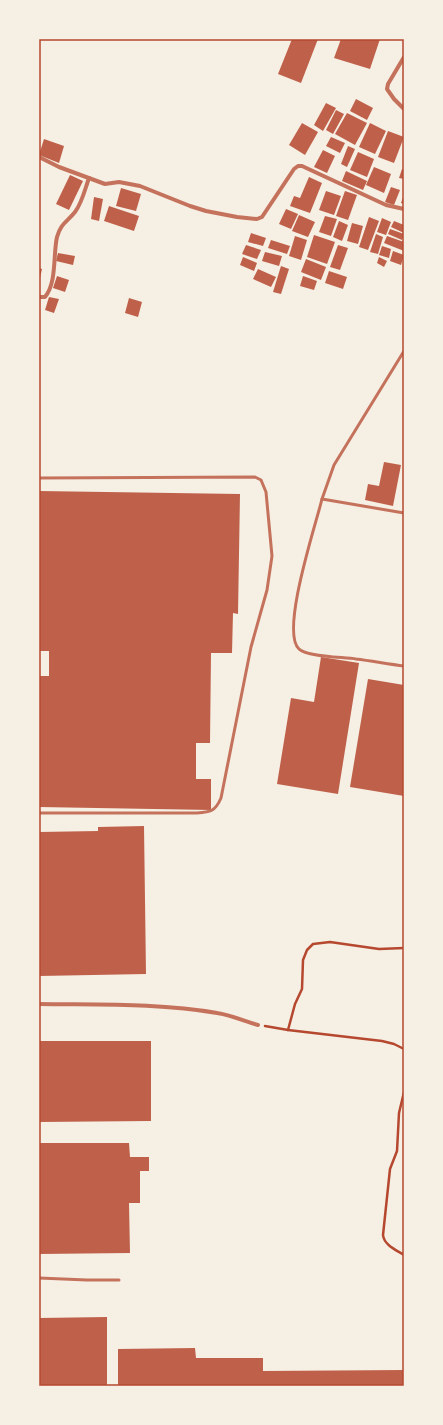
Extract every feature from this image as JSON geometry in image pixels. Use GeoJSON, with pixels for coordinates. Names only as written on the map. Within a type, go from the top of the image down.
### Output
{"type":"FeatureCollection","features":[{"type":"Feature","properties":{"kind":"street"},"geometry":{"type":"LineString","coordinates":[[404,57],[388,84],[387,89],[404,109]]}},
{"type":"Feature","properties":{"kind":"street"},"geometry":{"type":"LineString","coordinates":[[39,157],[59,167],[105,184],[119,182],[140,186],[190,206],[206,211],[237,217],[257,219],[262,217],[294,169],[298,166],[302,166],[386,205],[404,209]]}},
{"type":"Feature","properties":{"kind":"street"},"geometry":{"type":"LineString","coordinates":[[39,297],[45,297],[51,284],[57,237],[62,223],[76,211],[89,178]]}},
{"type":"Feature","properties":{"kind":"street"},"geometry":{"type":"LineString","coordinates":[[39,1004],[163,1007],[219,1013],[258,1025]]}},
{"type":"Feature","properties":{"kind":"lane"},"geometry":{"type":"LineString","coordinates":[[404,351],[334,465],[322,498],[296,599],[293,636],[299,649],[306,653],[355,658],[404,666]]}},
{"type":"Feature","properties":{"kind":"lane"},"geometry":{"type":"LineString","coordinates":[[39,478],[255,477],[261,480],[266,492],[272,556],[267,590],[251,647],[221,798],[217,806],[213,810],[196,812],[39,813]]}},
{"type":"Feature","properties":{"kind":"lane"},"geometry":{"type":"LineString","coordinates":[[322,498],[404,513]]}},
{"type":"Feature","properties":{"kind":"lane"},"geometry":{"type":"LineString","coordinates":[[39,1278],[120,1280]]}},
{"type":"Feature","properties":{"kind":"path"},"geometry":{"type":"LineString","coordinates":[[288,1030],[295,1004],[302,989],[303,960],[307,950],[314,944],[330,942],[379,949],[404,948]]}},
{"type":"Feature","properties":{"kind":"path"},"geometry":{"type":"LineString","coordinates":[[258,1025],[382,1041],[394,1044],[404,1049]]}},
{"type":"Feature","properties":{"kind":"path"},"geometry":{"type":"LineString","coordinates":[[404,1092],[399,1112],[397,1151],[390,1170],[383,1235],[384,1241],[404,1255]]}},
{"type":"Feature","properties":{"kind":"building"},"geometry":{"type":"Polygon","coordinates":[[[292,39],[318,39],[301,83],[278,74],[292,39]]]}},
{"type":"Feature","properties":{"kind":"building"},"geometry":{"type":"Polygon","coordinates":[[[341,39],[380,39],[370,69],[334,58],[341,39]]]}},
{"type":"Feature","properties":{"kind":"building"},"geometry":{"type":"Polygon","coordinates":[[[356,99],[373,108],[367,120],[350,111],[356,99]]]}},
{"type":"Feature","properties":{"kind":"building"},"geometry":{"type":"Polygon","coordinates":[[[326,103],[336,108],[323,131],[314,125],[326,103]]]}},
{"type":"Feature","properties":{"kind":"building"},"geometry":{"type":"Polygon","coordinates":[[[336,110],[344,114],[333,134],[326,130],[336,110]]]}},
{"type":"Feature","properties":{"kind":"building"},"geometry":{"type":"Polygon","coordinates":[[[347,113],[367,123],[355,145],[335,134],[347,113]]]}},
{"type":"Feature","properties":{"kind":"building"},"geometry":{"type":"Polygon","coordinates":[[[302,123],[318,132],[305,155],[289,145],[302,123]]]}},
{"type":"Feature","properties":{"kind":"building"},"geometry":{"type":"Polygon","coordinates":[[[370,123],[386,131],[375,154],[359,147],[370,123]]]}},
{"type":"Feature","properties":{"kind":"building"},"geometry":{"type":"Polygon","coordinates":[[[388,131],[404,137],[394,163],[378,157],[388,131]]]}},
{"type":"Feature","properties":{"kind":"building"},"geometry":{"type":"Polygon","coordinates":[[[331,137],[345,143],[340,153],[326,146],[331,137]]]}},
{"type":"Feature","properties":{"kind":"building"},"geometry":{"type":"Polygon","coordinates":[[[44,139],[64,146],[59,163],[39,155],[44,139]]]}},
{"type":"Feature","properties":{"kind":"building"},"geometry":{"type":"Polygon","coordinates":[[[348,146],[355,149],[347,167],[341,164],[348,146]]]}},
{"type":"Feature","properties":{"kind":"building"},"geometry":{"type":"Polygon","coordinates":[[[323,150],[335,156],[327,173],[314,167],[323,150]]]}},
{"type":"Feature","properties":{"kind":"building"},"geometry":{"type":"Polygon","coordinates":[[[358,152],[374,159],[367,177],[350,170],[358,152]]]}},
{"type":"Feature","properties":{"kind":"building"},"geometry":{"type":"Polygon","coordinates":[[[374,167],[391,174],[384,193],[366,185],[374,167]]]}},
{"type":"Feature","properties":{"kind":"building"},"geometry":{"type":"Polygon","coordinates":[[[402,169],[404,169],[404,179],[399,178],[402,169]]]}},
{"type":"Feature","properties":{"kind":"building"},"geometry":{"type":"Polygon","coordinates":[[[346,171],[367,181],[363,190],[342,181],[346,171]]]}},
{"type":"Feature","properties":{"kind":"building"},"geometry":{"type":"Polygon","coordinates":[[[70,175],[83,181],[69,210],[56,204],[70,175]]]}},
{"type":"Feature","properties":{"kind":"building"},"geometry":{"type":"Polygon","coordinates":[[[309,177],[322,183],[310,213],[290,206],[294,196],[300,198],[309,177]]]}},
{"type":"Feature","properties":{"kind":"building"},"geometry":{"type":"Polygon","coordinates":[[[391,187],[400,190],[394,205],[385,202],[391,187]]]}},
{"type":"Feature","properties":{"kind":"building"},"geometry":{"type":"Polygon","coordinates":[[[121,188],[141,194],[136,211],[116,206],[121,188]]]}},
{"type":"Feature","properties":{"kind":"building"},"geometry":{"type":"Polygon","coordinates":[[[326,191],[341,196],[334,215],[319,210],[326,191]]]}},
{"type":"Feature","properties":{"kind":"building"},"geometry":{"type":"Polygon","coordinates":[[[345,191],[357,195],[348,220],[336,216],[345,191]]]}},
{"type":"Feature","properties":{"kind":"building"},"geometry":{"type":"Polygon","coordinates":[[[404,194],[404,204],[401,203],[404,194]]]}},
{"type":"Feature","properties":{"kind":"building"},"geometry":{"type":"Polygon","coordinates":[[[94,197],[103,199],[99,221],[91,219],[94,197]]]}},
{"type":"Feature","properties":{"kind":"building"},"geometry":{"type":"Polygon","coordinates":[[[109,206],[139,216],[134,231],[104,221],[109,206]]]}},
{"type":"Feature","properties":{"kind":"building"},"geometry":{"type":"Polygon","coordinates":[[[286,209],[298,214],[291,229],[279,224],[286,209]]]}},
{"type":"Feature","properties":{"kind":"building"},"geometry":{"type":"Polygon","coordinates":[[[299,215],[315,222],[308,237],[292,231],[299,215]]]}},
{"type":"Feature","properties":{"kind":"building"},"geometry":{"type":"Polygon","coordinates":[[[325,216],[337,219],[331,236],[319,232],[325,216]]]}},
{"type":"Feature","properties":{"kind":"building"},"geometry":{"type":"Polygon","coordinates":[[[369,217],[379,221],[368,250],[359,247],[369,217]]]}},
{"type":"Feature","properties":{"kind":"building"},"geometry":{"type":"Polygon","coordinates":[[[382,218],[391,222],[386,235],[377,232],[382,218]]]}},
{"type":"Feature","properties":{"kind":"building"},"geometry":{"type":"Polygon","coordinates":[[[339,221],[348,225],[342,241],[333,237],[339,221]]]}},
{"type":"Feature","properties":{"kind":"building"},"geometry":{"type":"Polygon","coordinates":[[[394,221],[404,225],[404,233],[391,227],[394,221]]]}},
{"type":"Feature","properties":{"kind":"building"},"geometry":{"type":"Polygon","coordinates":[[[352,223],[363,226],[358,244],[347,241],[352,223]]]}},
{"type":"Feature","properties":{"kind":"building"},"geometry":{"type":"Polygon","coordinates":[[[390,229],[404,234],[402,240],[388,234],[390,229]]]}},
{"type":"Feature","properties":{"kind":"building"},"geometry":{"type":"Polygon","coordinates":[[[251,233],[266,238],[263,246],[248,242],[251,233]]]}},
{"type":"Feature","properties":{"kind":"building"},"geometry":{"type":"Polygon","coordinates":[[[376,234],[383,237],[378,254],[370,252],[376,234]]]}},
{"type":"Feature","properties":{"kind":"building"},"geometry":{"type":"Polygon","coordinates":[[[314,235],[335,242],[327,264],[307,257],[314,235]]]}},
{"type":"Feature","properties":{"kind":"building"},"geometry":{"type":"Polygon","coordinates":[[[295,236],[307,240],[301,260],[289,256],[295,236]]]}},
{"type":"Feature","properties":{"kind":"building"},"geometry":{"type":"Polygon","coordinates":[[[387,236],[404,242],[404,251],[384,243],[387,236]]]}},
{"type":"Feature","properties":{"kind":"building"},"geometry":{"type":"Polygon","coordinates":[[[271,240],[290,246],[287,254],[268,248],[271,240]]]}},
{"type":"Feature","properties":{"kind":"building"},"geometry":{"type":"Polygon","coordinates":[[[246,245],[261,250],[257,259],[242,254],[246,245]]]}},
{"type":"Feature","properties":{"kind":"building"},"geometry":{"type":"Polygon","coordinates":[[[338,245],[348,248],[340,270],[330,267],[338,245]]]}},
{"type":"Feature","properties":{"kind":"building"},"geometry":{"type":"Polygon","coordinates":[[[382,246],[391,249],[389,258],[379,255],[382,246]]]}},
{"type":"Feature","properties":{"kind":"building"},"geometry":{"type":"Polygon","coordinates":[[[393,251],[404,255],[401,265],[390,261],[393,251]]]}},
{"type":"Feature","properties":{"kind":"building"},"geometry":{"type":"Polygon","coordinates":[[[265,252],[282,256],[279,266],[262,261],[265,252]]]}},
{"type":"Feature","properties":{"kind":"building"},"geometry":{"type":"Polygon","coordinates":[[[58,253],[75,256],[73,265],[56,261],[58,253]]]}},
{"type":"Feature","properties":{"kind":"building"},"geometry":{"type":"Polygon","coordinates":[[[243,257],[257,263],[254,271],[240,265],[243,257]]]}},
{"type":"Feature","properties":{"kind":"building"},"geometry":{"type":"Polygon","coordinates":[[[379,257],[387,261],[384,267],[377,263],[379,257]]]}},
{"type":"Feature","properties":{"kind":"building"},"geometry":{"type":"Polygon","coordinates":[[[306,259],[326,267],[321,280],[301,272],[306,259]]]}},
{"type":"Feature","properties":{"kind":"building"},"geometry":{"type":"Polygon","coordinates":[[[281,266],[289,269],[281,294],[273,292],[281,266]]]}},
{"type":"Feature","properties":{"kind":"building"},"geometry":{"type":"Polygon","coordinates":[[[39,268],[42,269],[40,278],[39,278],[39,268]]]}},
{"type":"Feature","properties":{"kind":"building"},"geometry":{"type":"Polygon","coordinates":[[[258,269],[276,277],[271,287],[253,279],[258,269]]]}},
{"type":"Feature","properties":{"kind":"building"},"geometry":{"type":"Polygon","coordinates":[[[329,271],[347,277],[343,289],[325,283],[329,271]]]}},
{"type":"Feature","properties":{"kind":"building"},"geometry":{"type":"Polygon","coordinates":[[[57,276],[69,280],[65,292],[53,288],[57,276]]]}},
{"type":"Feature","properties":{"kind":"building"},"geometry":{"type":"Polygon","coordinates":[[[303,276],[317,281],[314,290],[300,286],[303,276]]]}},
{"type":"Feature","properties":{"kind":"building"},"geometry":{"type":"Polygon","coordinates":[[[49,297],[59,299],[54,313],[45,310],[49,297]]]}},
{"type":"Feature","properties":{"kind":"building"},"geometry":{"type":"Polygon","coordinates":[[[129,298],[142,302],[138,317],[125,313],[129,298]]]}},
{"type":"Feature","properties":{"kind":"building"},"geometry":{"type":"Polygon","coordinates":[[[384,462],[401,465],[393,506],[365,500],[368,484],[379,486],[384,462]]]}},
{"type":"Feature","properties":{"kind":"building"},"geometry":{"type":"Polygon","coordinates":[[[39,491],[240,494],[238,614],[233,613],[232,653],[211,653],[210,743],[196,743],[196,779],[211,779],[211,810],[39,807],[39,676],[49,676],[49,651],[39,651],[39,491]]]}},
{"type":"Feature","properties":{"kind":"building"},"geometry":{"type":"Polygon","coordinates":[[[321,657],[359,663],[338,794],[277,784],[291,698],[314,702],[321,657]]]}},
{"type":"Feature","properties":{"kind":"building"},"geometry":{"type":"Polygon","coordinates":[[[368,679],[404,685],[404,796],[350,787],[368,679]]]}},
{"type":"Feature","properties":{"kind":"building"},"geometry":{"type":"Polygon","coordinates":[[[144,826],[146,974],[39,976],[39,832],[98,831],[98,827],[144,826]]]}},
{"type":"Feature","properties":{"kind":"building"},"geometry":{"type":"Polygon","coordinates":[[[39,1041],[151,1041],[151,1121],[39,1122],[39,1041]]]}},
{"type":"Feature","properties":{"kind":"building"},"geometry":{"type":"Polygon","coordinates":[[[39,1143],[129,1143],[130,1157],[149,1157],[149,1171],[140,1171],[140,1203],[129,1203],[130,1253],[39,1254],[39,1143]]]}},
{"type":"Feature","properties":{"kind":"building"},"geometry":{"type":"Polygon","coordinates":[[[107,1317],[107,1386],[39,1386],[39,1318],[107,1317]]]}},
{"type":"Feature","properties":{"kind":"building"},"geometry":{"type":"Polygon","coordinates":[[[195,1348],[196,1358],[263,1358],[263,1371],[404,1370],[404,1386],[118,1386],[118,1349],[195,1348]]]}}]}
